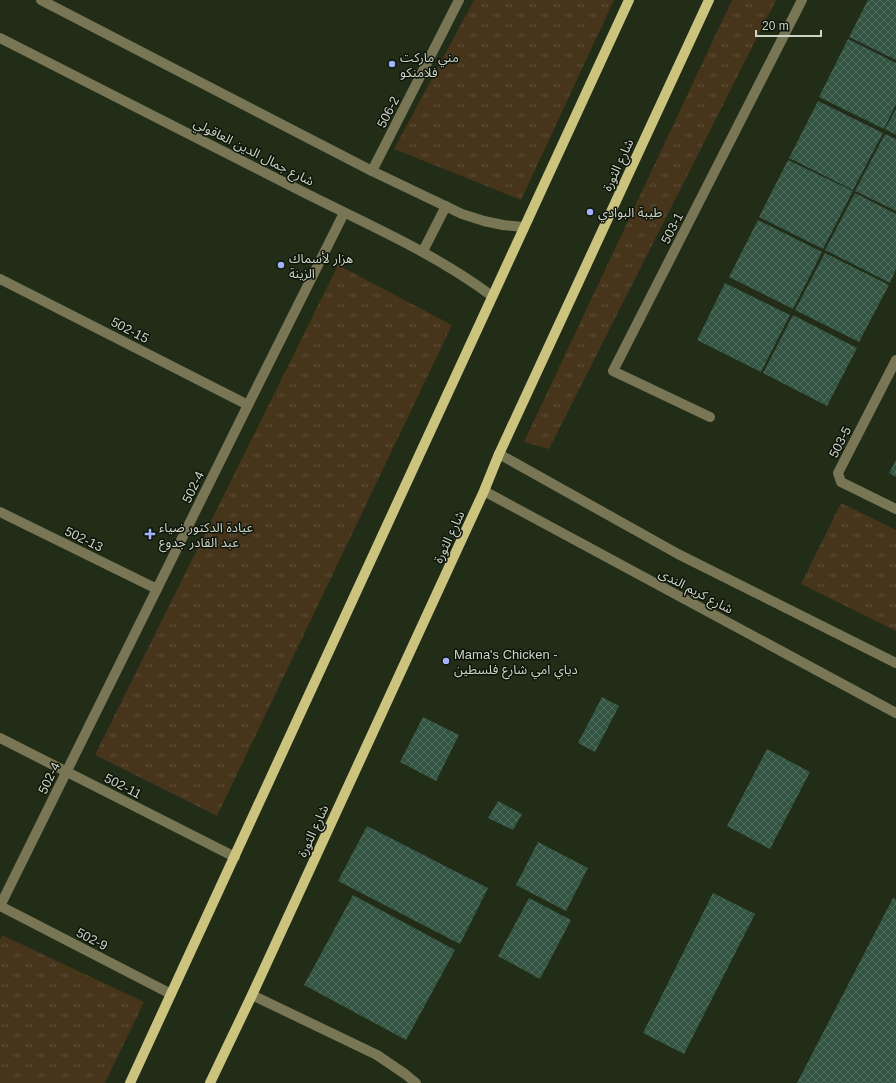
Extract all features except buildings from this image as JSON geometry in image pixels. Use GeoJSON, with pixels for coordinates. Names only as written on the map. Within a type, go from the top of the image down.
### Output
{"type":"FeatureCollection","features":[{"type":"Feature","properties":{"kind":"main road"},"geometry":{"type":"LineString","coordinates":[[130,1083],[523,227],[629,0]]}},
{"type":"Feature","properties":{"kind":"main road","name":"شارع الثورة"},"geometry":{"type":"LineString","coordinates":[[210,1083],[252,995],[484,491],[499,454],[709,0]]}},
{"type":"Feature","properties":{"kind":"street"},"geometry":{"type":"LineString","coordinates":[[41,0],[372,171],[462,214],[484,221],[523,227]]}},
{"type":"Feature","properties":{"kind":"street","name":"506-2"},"geometry":{"type":"LineString","coordinates":[[372,171],[459,0]]}},
{"type":"Feature","properties":{"kind":"street","name":"503-1"},"geometry":{"type":"LineString","coordinates":[[710,417],[613,371],[802,0]]}},
{"type":"Feature","properties":{"kind":"street","name":"شارع جمال الدين العاقولي"},"geometry":{"type":"LineString","coordinates":[[0,38],[423,252],[458,272],[492,296]]}},
{"type":"Feature","properties":{"kind":"street"},"geometry":{"type":"LineString","coordinates":[[423,252],[446,206]]}},
{"type":"Feature","properties":{"kind":"street","name":"502-4"},"geometry":{"type":"LineString","coordinates":[[0,906],[344,213]]}},
{"type":"Feature","properties":{"kind":"street","name":"502-15"},"geometry":{"type":"LineString","coordinates":[[0,279],[248,405]]}},
{"type":"Feature","properties":{"kind":"street","name":"503-5"},"geometry":{"type":"LineString","coordinates":[[896,360],[838,473],[841,482],[896,509]]}},
{"type":"Feature","properties":{"kind":"street","name":"شارع كريم الندى"},"geometry":{"type":"LineString","coordinates":[[499,454],[678,554],[896,663]]}},
{"type":"Feature","properties":{"kind":"street","name":"شارع كريم الندى"},"geometry":{"type":"LineString","coordinates":[[484,491],[896,713]]}},
{"type":"Feature","properties":{"kind":"street","name":"502-13"},"geometry":{"type":"LineString","coordinates":[[0,512],[157,589]]}},
{"type":"Feature","properties":{"kind":"street","name":"502-11"},"geometry":{"type":"LineString","coordinates":[[0,738],[234,857]]}},
{"type":"Feature","properties":{"kind":"street","name":"502-9"},"geometry":{"type":"LineString","coordinates":[[0,906],[171,994]]}},
{"type":"Feature","properties":{"kind":"street"},"geometry":{"type":"LineString","coordinates":[[252,995],[377,1055],[416,1083]]}},
{"type":"Feature","properties":{"kind":"green space"},"geometry":{"type":"Polygon","coordinates":[[[474,0],[614,0],[521,200],[394,149],[474,0]]]}},
{"type":"Feature","properties":{"kind":"green space"},"geometry":{"type":"Polygon","coordinates":[[[732,0],[776,0],[549,449],[524,442],[732,0]]]}},
{"type":"Feature","properties":{"kind":"green space"},"geometry":{"type":"Polygon","coordinates":[[[338,265],[452,325],[217,816],[95,755],[338,265]]]}},
{"type":"Feature","properties":{"kind":"green space"},"geometry":{"type":"Polygon","coordinates":[[[841,503],[896,530],[896,631],[801,584],[841,503]]]}},
{"type":"Feature","properties":{"kind":"green space"},"geometry":{"type":"Polygon","coordinates":[[[2,935],[144,1002],[105,1083],[0,1083],[0,940],[2,935]]]}},
{"type":"Feature","properties":{"kind":"place","name":"مني ماركت فلامنكو"},"geometry":{"type":"Point","coordinates":[392,64]}},
{"type":"Feature","properties":{"kind":"place","name":"طيبة البوادي"},"geometry":{"type":"Point","coordinates":[590,212]}},
{"type":"Feature","properties":{"kind":"place","name":"هزار لأسماك الزينة"},"geometry":{"type":"Point","coordinates":[281,265]}},
{"type":"Feature","properties":{"kind":"place","name":"عيادة الدكتور ضياء عبد القادر جدوع"},"geometry":{"type":"Point","coordinates":[150,534]}},
{"type":"Feature","properties":{"kind":"place","name":"Mama's Chicken - دياي امي شارع فلسطين"},"geometry":{"type":"Point","coordinates":[446,661]}}]}
